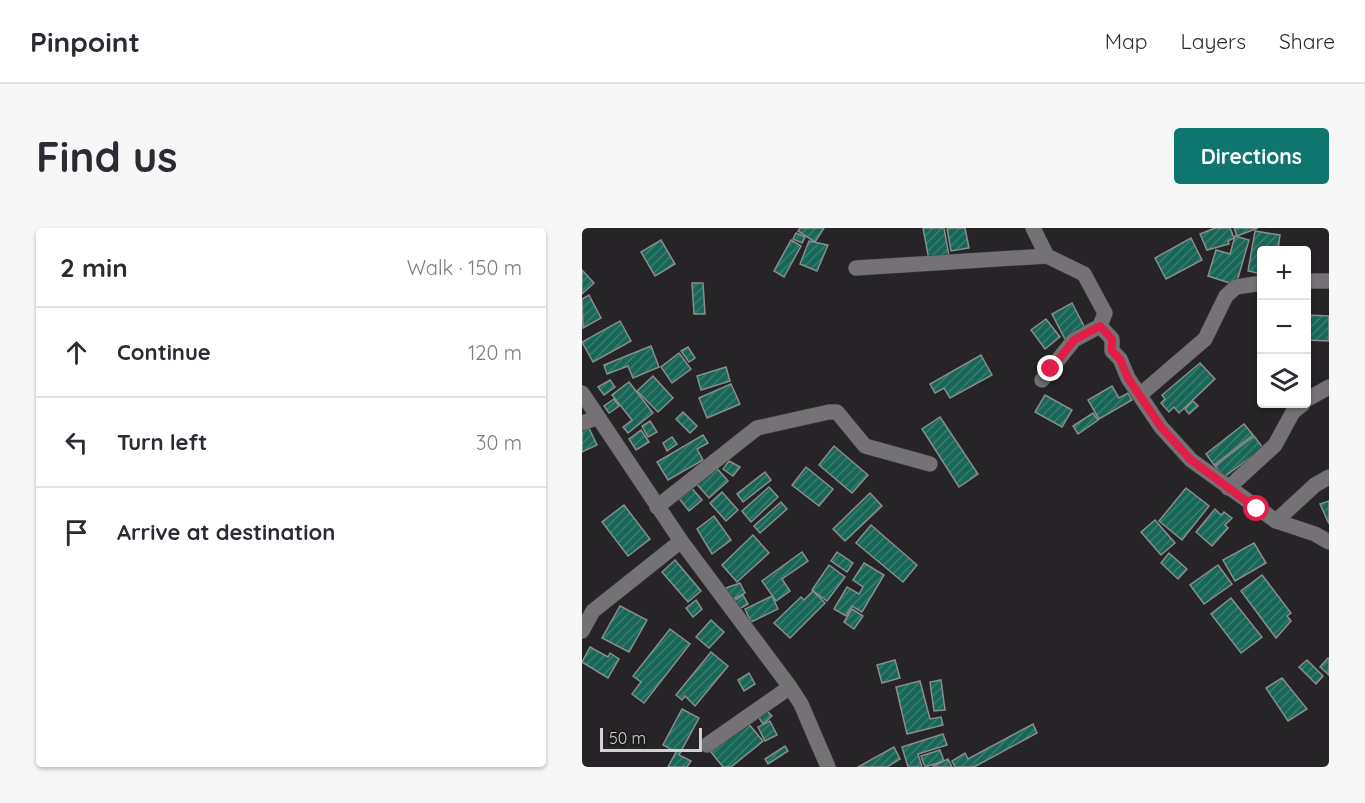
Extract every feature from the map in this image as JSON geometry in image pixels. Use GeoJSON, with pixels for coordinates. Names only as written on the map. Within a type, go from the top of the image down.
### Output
{"type":"FeatureCollection","features":[{"type":"Feature","properties":{"kind":"street"},"geometry":{"type":"LineString","coordinates":[[1033,228],[1047,255]]}},
{"type":"Feature","properties":{"kind":"street"},"geometry":{"type":"LineString","coordinates":[[856,268],[1047,255],[1084,274],[1105,313],[1100,326],[1074,340],[1042,380]]}},
{"type":"Feature","properties":{"kind":"street"},"geometry":{"type":"LineString","coordinates":[[1311,281],[1329,280]]}},
{"type":"Feature","properties":{"kind":"street"},"geometry":{"type":"LineString","coordinates":[[1141,394],[1205,339],[1226,296],[1236,287],[1257,284]]}},
{"type":"Feature","properties":{"kind":"street"},"geometry":{"type":"LineString","coordinates":[[1100,326],[1112,339],[1112,351],[1120,359],[1128,378],[1141,394],[1161,427],[1191,460],[1276,521],[1329,542]]}},
{"type":"Feature","properties":{"kind":"street"},"geometry":{"type":"LineString","coordinates":[[1311,397],[1329,387]]}},
{"type":"Feature","properties":{"kind":"street"},"geometry":{"type":"LineString","coordinates":[[582,393],[681,541],[790,687],[801,704],[828,767]]}},
{"type":"Feature","properties":{"kind":"street"},"geometry":{"type":"LineString","coordinates":[[1228,488],[1275,445],[1293,412],[1298,408]]}},
{"type":"Feature","properties":{"kind":"street"},"geometry":{"type":"LineString","coordinates":[[657,507],[757,428],[829,412],[837,412],[865,446],[930,464]]}},
{"type":"Feature","properties":{"kind":"street"},"geometry":{"type":"LineString","coordinates":[[582,423],[597,418]]}},
{"type":"Feature","properties":{"kind":"street"},"geometry":{"type":"LineString","coordinates":[[1276,521],[1315,485],[1329,477]]}},
{"type":"Feature","properties":{"kind":"street"},"geometry":{"type":"LineString","coordinates":[[582,631],[593,611],[681,541]]}},
{"type":"Feature","properties":{"kind":"street"},"geometry":{"type":"LineString","coordinates":[[708,745],[790,687]]}},
{"type":"Feature","properties":{"kind":"building"},"geometry":{"type":"Polygon","coordinates":[[[800,228],[824,228],[815,242],[798,231],[800,228]]]}},
{"type":"Feature","properties":{"kind":"building"},"geometry":{"type":"Polygon","coordinates":[[[923,228],[944,228],[949,256],[929,260],[923,228]]]}},
{"type":"Feature","properties":{"kind":"building"},"geometry":{"type":"Polygon","coordinates":[[[947,228],[965,228],[969,248],[951,251],[947,228]]]}},
{"type":"Feature","properties":{"kind":"building"},"geometry":{"type":"Polygon","coordinates":[[[1215,228],[1230,228],[1234,238],[1228,241],[1229,244],[1207,250],[1200,234],[1215,228]]]}},
{"type":"Feature","properties":{"kind":"building"},"geometry":{"type":"Polygon","coordinates":[[[1234,228],[1258,228],[1237,236],[1234,228]]]}},
{"type":"Feature","properties":{"kind":"building"},"geometry":{"type":"Polygon","coordinates":[[[1255,231],[1280,235],[1279,246],[1257,246],[1257,273],[1248,271],[1255,231]]]}},
{"type":"Feature","properties":{"kind":"building"},"geometry":{"type":"Polygon","coordinates":[[[796,233],[805,237],[802,243],[793,239],[796,233]]]}},
{"type":"Feature","properties":{"kind":"building"},"geometry":{"type":"Polygon","coordinates":[[[1235,236],[1249,240],[1236,285],[1208,276],[1216,250],[1230,254],[1235,236]]]}},
{"type":"Feature","properties":{"kind":"building"},"geometry":{"type":"Polygon","coordinates":[[[1191,238],[1202,260],[1166,279],[1155,258],[1191,238]]]}},
{"type":"Feature","properties":{"kind":"building"},"geometry":{"type":"Polygon","coordinates":[[[661,240],[675,264],[655,276],[641,252],[661,240]]]}},
{"type":"Feature","properties":{"kind":"building"},"geometry":{"type":"Polygon","coordinates":[[[791,240],[801,246],[784,277],[774,271],[791,240]]]}},
{"type":"Feature","properties":{"kind":"building"},"geometry":{"type":"Polygon","coordinates":[[[809,241],[828,245],[817,271],[800,264],[809,241]]]}},
{"type":"Feature","properties":{"kind":"building"},"geometry":{"type":"Polygon","coordinates":[[[582,270],[594,283],[582,294],[582,270]]]}},
{"type":"Feature","properties":{"kind":"building"},"geometry":{"type":"Polygon","coordinates":[[[692,283],[703,283],[705,314],[694,314],[692,283]]]}},
{"type":"Feature","properties":{"kind":"building"},"geometry":{"type":"Polygon","coordinates":[[[589,295],[601,318],[583,328],[582,299],[589,295]]]}},
{"type":"Feature","properties":{"kind":"building"},"geometry":{"type":"Polygon","coordinates":[[[1072,303],[1086,330],[1066,341],[1052,314],[1072,303]]]}},
{"type":"Feature","properties":{"kind":"building"},"geometry":{"type":"Polygon","coordinates":[[[1311,315],[1329,316],[1329,341],[1311,340],[1311,315]]]}},
{"type":"Feature","properties":{"kind":"building"},"geometry":{"type":"Polygon","coordinates":[[[1046,319],[1060,337],[1045,349],[1031,330],[1046,319]]]}},
{"type":"Feature","properties":{"kind":"building"},"geometry":{"type":"Polygon","coordinates":[[[620,321],[631,341],[593,362],[582,342],[620,321]]]}},
{"type":"Feature","properties":{"kind":"building"},"geometry":{"type":"Polygon","coordinates":[[[651,346],[659,367],[633,378],[628,366],[607,374],[604,365],[651,346]]]}},
{"type":"Feature","properties":{"kind":"building"},"geometry":{"type":"Polygon","coordinates":[[[688,347],[695,358],[689,362],[681,351],[688,347]]]}},
{"type":"Feature","properties":{"kind":"building"},"geometry":{"type":"Polygon","coordinates":[[[679,353],[691,369],[672,383],[661,367],[679,353]]]}},
{"type":"Feature","properties":{"kind":"building"},"geometry":{"type":"Polygon","coordinates":[[[981,355],[992,375],[950,398],[944,388],[935,393],[930,384],[981,355]]]}},
{"type":"Feature","properties":{"kind":"building"},"geometry":{"type":"Polygon","coordinates":[[[1200,363],[1215,379],[1179,413],[1174,407],[1169,412],[1161,403],[1165,399],[1162,395],[1200,363]]]}},
{"type":"Feature","properties":{"kind":"building"},"geometry":{"type":"Polygon","coordinates":[[[726,367],[730,381],[701,390],[697,376],[726,367]]]}},
{"type":"Feature","properties":{"kind":"building"},"geometry":{"type":"Polygon","coordinates":[[[653,376],[673,398],[658,412],[637,391],[653,376]]]}},
{"type":"Feature","properties":{"kind":"building"},"geometry":{"type":"Polygon","coordinates":[[[610,380],[615,387],[604,395],[598,387],[610,380]]]}},
{"type":"Feature","properties":{"kind":"building"},"geometry":{"type":"Polygon","coordinates":[[[629,382],[653,413],[628,433],[623,427],[632,420],[612,395],[629,382]]]}},
{"type":"Feature","properties":{"kind":"building"},"geometry":{"type":"Polygon","coordinates":[[[731,384],[740,404],[707,418],[699,398],[731,384]]]}},
{"type":"Feature","properties":{"kind":"building"},"geometry":{"type":"Polygon","coordinates":[[[1112,386],[1119,398],[1128,393],[1132,400],[1099,419],[1088,400],[1112,386]]]}},
{"type":"Feature","properties":{"kind":"building"},"geometry":{"type":"Polygon","coordinates":[[[1045,395],[1072,410],[1062,427],[1035,412],[1045,395]]]}},
{"type":"Feature","properties":{"kind":"building"},"geometry":{"type":"Polygon","coordinates":[[[614,399],[619,406],[609,413],[604,406],[614,399]]]}},
{"type":"Feature","properties":{"kind":"building"},"geometry":{"type":"Polygon","coordinates":[[[1193,401],[1198,406],[1189,414],[1185,409],[1193,401]]]}},
{"type":"Feature","properties":{"kind":"building"},"geometry":{"type":"Polygon","coordinates":[[[683,412],[697,426],[690,433],[676,419],[683,412]]]}},
{"type":"Feature","properties":{"kind":"building"},"geometry":{"type":"Polygon","coordinates":[[[1093,413],[1098,420],[1078,434],[1073,426],[1093,413]]]}},
{"type":"Feature","properties":{"kind":"building"},"geometry":{"type":"Polygon","coordinates":[[[940,417],[978,474],[959,487],[922,429],[940,417]]]}},
{"type":"Feature","properties":{"kind":"building"},"geometry":{"type":"Polygon","coordinates":[[[650,421],[657,432],[648,437],[642,426],[650,421]]]}},
{"type":"Feature","properties":{"kind":"building"},"geometry":{"type":"Polygon","coordinates":[[[586,422],[597,445],[582,452],[582,424],[586,422]]]}},
{"type":"Feature","properties":{"kind":"building"},"geometry":{"type":"Polygon","coordinates":[[[1244,424],[1253,435],[1214,465],[1206,454],[1244,424]]]}},
{"type":"Feature","properties":{"kind":"building"},"geometry":{"type":"Polygon","coordinates":[[[641,430],[649,442],[636,450],[629,439],[641,430]]]}},
{"type":"Feature","properties":{"kind":"building"},"geometry":{"type":"Polygon","coordinates":[[[703,435],[708,443],[697,449],[703,460],[668,480],[657,462],[703,435]]]}},
{"type":"Feature","properties":{"kind":"building"},"geometry":{"type":"Polygon","coordinates":[[[1254,436],[1263,448],[1224,477],[1215,466],[1254,436]]]}},
{"type":"Feature","properties":{"kind":"building"},"geometry":{"type":"Polygon","coordinates":[[[672,437],[677,444],[667,451],[663,443],[672,437]]]}},
{"type":"Feature","properties":{"kind":"building"},"geometry":{"type":"Polygon","coordinates":[[[834,446],[868,475],[852,493],[819,465],[834,446]]]}},
{"type":"Feature","properties":{"kind":"building"},"geometry":{"type":"Polygon","coordinates":[[[729,461],[740,467],[733,476],[723,469],[729,461]]]}},
{"type":"Feature","properties":{"kind":"building"},"geometry":{"type":"Polygon","coordinates":[[[713,464],[728,481],[709,498],[694,481],[713,464]]]}},
{"type":"Feature","properties":{"kind":"building"},"geometry":{"type":"Polygon","coordinates":[[[806,467],[833,489],[819,506],[792,485],[806,467]]]}},
{"type":"Feature","properties":{"kind":"building"},"geometry":{"type":"Polygon","coordinates":[[[765,472],[771,480],[743,502],[737,494],[765,472]]]}},
{"type":"Feature","properties":{"kind":"building"},"geometry":{"type":"Polygon","coordinates":[[[689,485],[702,500],[689,511],[677,496],[689,485]]]}},
{"type":"Feature","properties":{"kind":"building"},"geometry":{"type":"Polygon","coordinates":[[[769,487],[778,497],[751,522],[742,511],[769,487]]]}},
{"type":"Feature","properties":{"kind":"building"},"geometry":{"type":"Polygon","coordinates":[[[1186,488],[1209,506],[1182,540],[1159,521],[1186,488]]]}},
{"type":"Feature","properties":{"kind":"building"},"geometry":{"type":"Polygon","coordinates":[[[722,492],[738,510],[726,521],[710,503],[722,492]]]}},
{"type":"Feature","properties":{"kind":"building"},"geometry":{"type":"Polygon","coordinates":[[[870,493],[882,506],[845,541],[833,529],[870,493]]]}},
{"type":"Feature","properties":{"kind":"building"},"geometry":{"type":"Polygon","coordinates":[[[1329,501],[1329,524],[1320,504],[1329,501]]]}},
{"type":"Feature","properties":{"kind":"building"},"geometry":{"type":"Polygon","coordinates":[[[781,502],[787,509],[760,533],[754,526],[781,502]]]}},
{"type":"Feature","properties":{"kind":"building"},"geometry":{"type":"Polygon","coordinates":[[[624,505],[650,539],[628,556],[602,522],[624,505]]]}},
{"type":"Feature","properties":{"kind":"building"},"geometry":{"type":"Polygon","coordinates":[[[1215,509],[1221,515],[1224,512],[1232,518],[1225,525],[1228,528],[1212,546],[1196,532],[1215,509]]]}},
{"type":"Feature","properties":{"kind":"building"},"geometry":{"type":"Polygon","coordinates":[[[714,516],[731,540],[712,554],[697,529],[714,516]]]}},
{"type":"Feature","properties":{"kind":"building"},"geometry":{"type":"Polygon","coordinates":[[[1155,520],[1175,543],[1161,555],[1141,532],[1155,520]]]}},
{"type":"Feature","properties":{"kind":"building"},"geometry":{"type":"Polygon","coordinates":[[[871,525],[917,565],[903,582],[856,543],[871,525]]]}},
{"type":"Feature","properties":{"kind":"building"},"geometry":{"type":"Polygon","coordinates":[[[753,535],[769,553],[737,582],[722,565],[753,535]]]}},
{"type":"Feature","properties":{"kind":"building"},"geometry":{"type":"Polygon","coordinates":[[[1254,543],[1266,563],[1235,581],[1223,560],[1254,543]]]}},
{"type":"Feature","properties":{"kind":"building"},"geometry":{"type":"Polygon","coordinates":[[[802,552],[808,561],[782,579],[790,591],[776,601],[762,581],[802,552]]]}},
{"type":"Feature","properties":{"kind":"building"},"geometry":{"type":"Polygon","coordinates":[[[837,552],[853,563],[847,572],[831,561],[837,552]]]}},
{"type":"Feature","properties":{"kind":"building"},"geometry":{"type":"Polygon","coordinates":[[[1169,553],[1187,569],[1178,579],[1161,563],[1169,553]]]}},
{"type":"Feature","properties":{"kind":"building"},"geometry":{"type":"Polygon","coordinates":[[[675,560],[701,591],[688,602],[662,572],[675,560]]]}},
{"type":"Feature","properties":{"kind":"building"},"geometry":{"type":"Polygon","coordinates":[[[864,563],[884,575],[862,612],[852,606],[846,616],[834,609],[847,587],[859,594],[863,587],[853,580],[864,563]]]}},
{"type":"Feature","properties":{"kind":"building"},"geometry":{"type":"Polygon","coordinates":[[[829,565],[845,577],[827,601],[812,590],[829,565]]]}},
{"type":"Feature","properties":{"kind":"building"},"geometry":{"type":"Polygon","coordinates":[[[1218,565],[1232,584],[1204,604],[1190,585],[1218,565]]]}},
{"type":"Feature","properties":{"kind":"building"},"geometry":{"type":"Polygon","coordinates":[[[1262,575],[1291,613],[1287,616],[1291,621],[1276,638],[1241,591],[1262,575]]]}},
{"type":"Feature","properties":{"kind":"building"},"geometry":{"type":"Polygon","coordinates":[[[740,583],[745,593],[732,600],[726,588],[740,583]]]}},
{"type":"Feature","properties":{"kind":"building"},"geometry":{"type":"Polygon","coordinates":[[[813,591],[825,603],[790,638],[774,623],[801,597],[804,600],[813,591]]]}},
{"type":"Feature","properties":{"kind":"building"},"geometry":{"type":"Polygon","coordinates":[[[743,595],[748,604],[739,609],[734,601],[743,595]]]}},
{"type":"Feature","properties":{"kind":"building"},"geometry":{"type":"Polygon","coordinates":[[[772,596],[778,609],[751,622],[745,609],[772,596]]]}},
{"type":"Feature","properties":{"kind":"building"},"geometry":{"type":"Polygon","coordinates":[[[1231,598],[1262,637],[1241,653],[1211,614],[1231,598]]]}},
{"type":"Feature","properties":{"kind":"building"},"geometry":{"type":"Polygon","coordinates":[[[696,600],[702,609],[693,617],[686,608],[696,600]]]}},
{"type":"Feature","properties":{"kind":"building"},"geometry":{"type":"Polygon","coordinates":[[[620,606],[647,620],[629,652],[602,638],[620,606]]]}},
{"type":"Feature","properties":{"kind":"building"},"geometry":{"type":"Polygon","coordinates":[[[852,609],[863,616],[854,629],[844,622],[852,609]]]}},
{"type":"Feature","properties":{"kind":"building"},"geometry":{"type":"Polygon","coordinates":[[[711,620],[724,632],[709,648],[696,637],[711,620]]]}},
{"type":"Feature","properties":{"kind":"building"},"geometry":{"type":"Polygon","coordinates":[[[670,629],[690,644],[644,703],[632,694],[641,682],[633,676],[670,629]]]}},
{"type":"Feature","properties":{"kind":"building"},"geometry":{"type":"Polygon","coordinates":[[[590,647],[608,657],[610,653],[619,659],[608,678],[582,662],[590,647]]]}},
{"type":"Feature","properties":{"kind":"building"},"geometry":{"type":"Polygon","coordinates":[[[711,652],[728,666],[695,706],[685,696],[682,700],[676,695],[711,652]]]}},
{"type":"Feature","properties":{"kind":"building"},"geometry":{"type":"Polygon","coordinates":[[[1329,658],[1329,675],[1320,667],[1329,658]]]}},
{"type":"Feature","properties":{"kind":"building"},"geometry":{"type":"Polygon","coordinates":[[[895,660],[900,678],[882,683],[877,665],[895,660]]]}},
{"type":"Feature","properties":{"kind":"building"},"geometry":{"type":"Polygon","coordinates":[[[1307,660],[1323,676],[1316,684],[1299,667],[1307,660]]]}},
{"type":"Feature","properties":{"kind":"building"},"geometry":{"type":"Polygon","coordinates":[[[749,673],[755,684],[744,691],[738,680],[749,673]]]}},
{"type":"Feature","properties":{"kind":"building"},"geometry":{"type":"Polygon","coordinates":[[[1282,678],[1307,709],[1288,721],[1266,688],[1282,678]]]}},
{"type":"Feature","properties":{"kind":"building"},"geometry":{"type":"Polygon","coordinates":[[[941,680],[945,710],[934,711],[930,682],[941,680]]]}},
{"type":"Feature","properties":{"kind":"building"},"geometry":{"type":"Polygon","coordinates":[[[920,681],[930,719],[941,717],[943,725],[907,734],[896,687],[920,681]]]}},
{"type":"Feature","properties":{"kind":"building"},"geometry":{"type":"Polygon","coordinates":[[[682,709],[699,718],[679,755],[691,761],[687,767],[668,767],[676,752],[663,745],[682,709]]]}},
{"type":"Feature","properties":{"kind":"building"},"geometry":{"type":"Polygon","coordinates":[[[767,711],[772,716],[763,724],[759,718],[767,711]]]}},
{"type":"Feature","properties":{"kind":"building"},"geometry":{"type":"Polygon","coordinates":[[[770,721],[777,735],[765,741],[758,727],[770,721]]]}},
{"type":"Feature","properties":{"kind":"building"},"geometry":{"type":"Polygon","coordinates":[[[747,722],[763,741],[731,767],[723,767],[711,752],[747,722]]]}},
{"type":"Feature","properties":{"kind":"building"},"geometry":{"type":"Polygon","coordinates":[[[1033,724],[1037,733],[974,767],[955,767],[952,761],[965,753],[968,759],[1033,724]]]}},
{"type":"Feature","properties":{"kind":"building"},"geometry":{"type":"Polygon","coordinates":[[[943,734],[947,745],[918,754],[922,767],[908,767],[902,747],[943,734]]]}},
{"type":"Feature","properties":{"kind":"building"},"geometry":{"type":"Polygon","coordinates":[[[785,746],[788,751],[768,764],[765,759],[785,746]]]}},
{"type":"Feature","properties":{"kind":"building"},"geometry":{"type":"Polygon","coordinates":[[[894,747],[900,759],[887,767],[858,767],[894,747]]]}},
{"type":"Feature","properties":{"kind":"building"},"geometry":{"type":"Polygon","coordinates":[[[940,750],[944,761],[925,767],[921,756],[940,750]]]}},
{"type":"Feature","properties":{"kind":"building"},"geometry":{"type":"Polygon","coordinates":[[[948,759],[952,767],[932,767],[948,759]]]}},
{"type":"Feature","properties":{"kind":"route"},"geometry":{"type":"LineString","coordinates":[[1051,369],[1064,349],[1074,340],[1100,326],[1112,339],[1112,351],[1120,359],[1128,378],[1141,394],[1161,427],[1191,460],[1257,509]]}}]}
